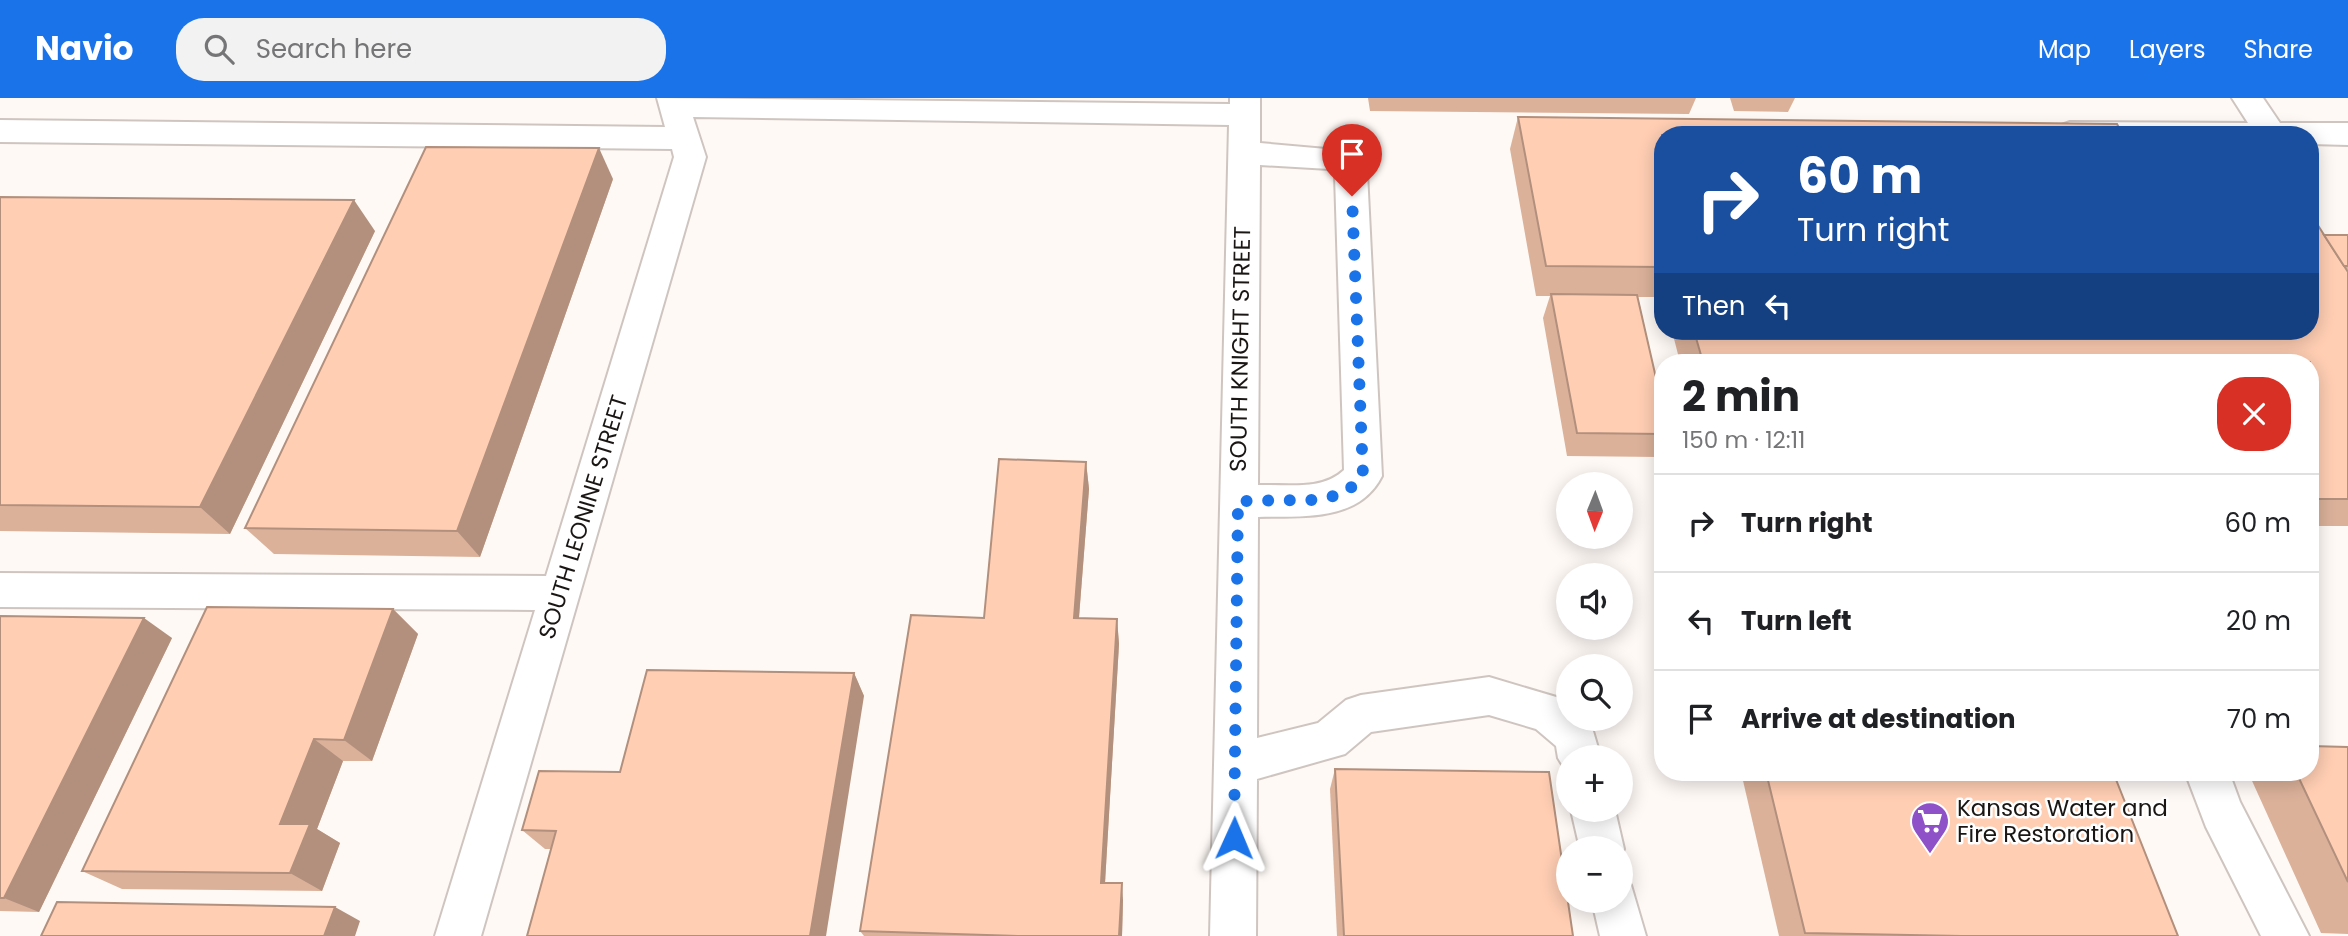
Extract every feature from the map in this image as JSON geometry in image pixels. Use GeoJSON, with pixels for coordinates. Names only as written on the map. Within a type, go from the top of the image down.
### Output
{"type":"FeatureCollection","features":[{"type":"Feature","properties":{"kind":"street"},"geometry":{"type":"LineString","coordinates":[[2247,98],[2266,126]]}},
{"type":"Feature","properties":{"kind":"street"},"geometry":{"type":"LineString","coordinates":[[0,131],[678,114],[739,109],[1244,106]]}},
{"type":"Feature","properties":{"kind":"street","name":"SOUTH KNIGHT STREET"},"geometry":{"type":"LineString","coordinates":[[1233,936],[1244,106]]}},
{"type":"Feature","properties":{"kind":"street","name":"SOUTH LEONINE STREET"},"geometry":{"type":"LineString","coordinates":[[458,936],[690,157],[678,114]]}},
{"type":"Feature","properties":{"kind":"street"},"geometry":{"type":"LineString","coordinates":[[2319,134],[2348,134]]}},
{"type":"Feature","properties":{"kind":"street"},"geometry":{"type":"LineString","coordinates":[[1238,501],[1314,500],[1344,494],[1363,476],[1351,172],[1338,159],[1242,153]]}},
{"type":"Feature","properties":{"kind":"street"},"geometry":{"type":"LineString","coordinates":[[0,590],[560,593]]}},
{"type":"Feature","properties":{"kind":"street"},"geometry":{"type":"LineString","coordinates":[[1235,764],[1330,740],[1361,714],[1489,695],[1548,713],[1575,735],[1577,745]]}},
{"type":"Feature","properties":{"kind":"street"},"geometry":{"type":"LineString","coordinates":[[2210,781],[2222,812],[2286,936]]}},
{"type":"Feature","properties":{"kind":"street"},"geometry":{"type":"LineString","coordinates":[[1618,913],[1623,936]]}},
{"type":"Feature","properties":{"kind":"building"},"geometry":{"type":"Polygon","coordinates":[[[1518,117],[2118,126],[1654,126],[1654,267],[1546,266],[1518,117]]]}},
{"type":"Feature","properties":{"kind":"building"},"geometry":{"type":"Polygon","coordinates":[[[426,147],[599,148],[457,531],[245,528],[426,147]]]}},
{"type":"Feature","properties":{"kind":"building"},"geometry":{"type":"Polygon","coordinates":[[[0,197],[354,200],[200,507],[0,505],[0,197]]]}},
{"type":"Feature","properties":{"kind":"building"},"geometry":{"type":"Polygon","coordinates":[[[2319,227],[2348,272],[2348,499],[2319,499],[2319,354],[1701,354],[1697,340],[2319,340],[2319,227]]]}},
{"type":"Feature","properties":{"kind":"building"},"geometry":{"type":"Polygon","coordinates":[[[2324,235],[2348,235],[2348,266],[2344,266],[2324,235]]]}},
{"type":"Feature","properties":{"kind":"building"},"geometry":{"type":"Polygon","coordinates":[[[1551,294],[1637,295],[1654,369],[1654,434],[1577,433],[1551,294]]]}},
{"type":"Feature","properties":{"kind":"building"},"geometry":{"type":"Polygon","coordinates":[[[999,459],[1086,462],[1074,618],[1117,619],[1101,883],[1122,883],[1119,936],[860,931],[911,615],[984,618],[999,459]]]}},
{"type":"Feature","properties":{"kind":"building"},"geometry":{"type":"Polygon","coordinates":[[[207,607],[393,609],[344,740],[314,739],[280,824],[310,824],[290,873],[82,871],[207,607]]]}},
{"type":"Feature","properties":{"kind":"building"},"geometry":{"type":"Polygon","coordinates":[[[0,616],[144,618],[4,898],[0,898],[0,616]]]}},
{"type":"Feature","properties":{"kind":"building"},"geometry":{"type":"Polygon","coordinates":[[[647,670],[854,673],[810,936],[527,936],[556,831],[522,830],[539,771],[620,772],[647,670]]]}},
{"type":"Feature","properties":{"kind":"building"},"geometry":{"type":"Polygon","coordinates":[[[2319,746],[2348,747],[2348,882],[2300,781],[2319,781],[2319,746]]]}},
{"type":"Feature","properties":{"kind":"building"},"geometry":{"type":"Polygon","coordinates":[[[1335,769],[1549,772],[1558,836],[1556,836],[1556,913],[1570,913],[1573,936],[1344,936],[1335,769]]]}},
{"type":"Feature","properties":{"kind":"building"},"geometry":{"type":"Polygon","coordinates":[[[1768,781],[2117,781],[2178,936],[1962,936],[1805,933],[1768,781]]]}},
{"type":"Feature","properties":{"kind":"building"},"geometry":{"type":"Polygon","coordinates":[[[57,902],[335,907],[324,936],[41,936],[57,902]]]}},
{"type":"Feature","properties":{"kind":"place","name":"Kansas Water and Fire Restoration"},"geometry":{"type":"Point","coordinates":[1930,855]}},
{"type":"Feature","properties":{"kind":"route"},"geometry":{"type":"LineString","coordinates":[[1234,838],[1238,501],[1314,500],[1344,494],[1363,476],[1352,196]]}}]}
